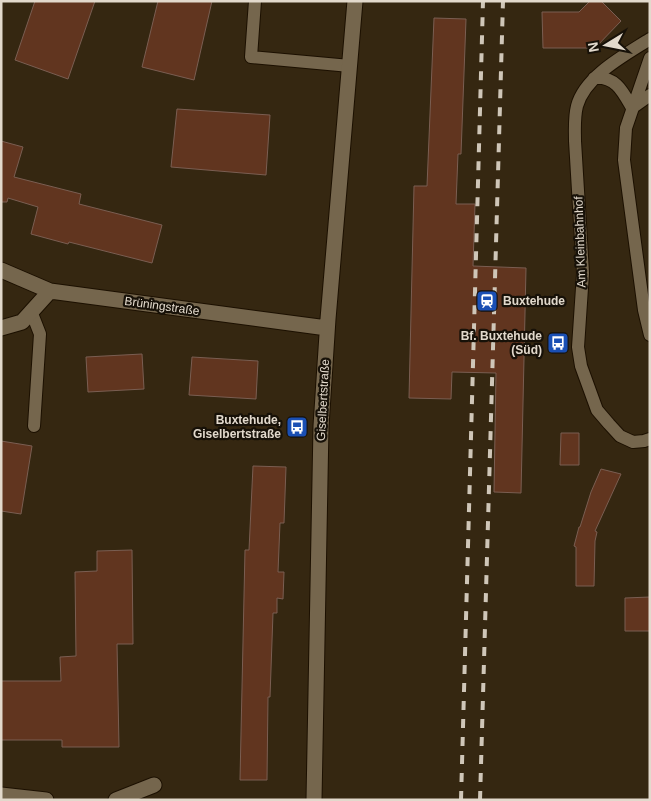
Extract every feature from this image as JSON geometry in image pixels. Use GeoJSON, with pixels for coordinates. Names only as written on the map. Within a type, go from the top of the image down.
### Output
{"type":"FeatureCollection","features":[{"type":"Feature","properties":{"kind":"street","name":"Giselbertstraße"},"geometry":{"type":"LineString","coordinates":[[314,800],[321,426],[327,328],[355,1]]}},
{"type":"Feature","properties":{"kind":"street","name":"Brüningstraße"},"geometry":{"type":"LineString","coordinates":[[1,270],[50,291],[327,328]]}},
{"type":"Feature","properties":{"kind":"street"},"geometry":{"type":"LineString","coordinates":[[1,328],[22,322],[50,291]]}},
{"type":"Feature","properties":{"kind":"street"},"geometry":{"type":"LineString","coordinates":[[116,800],[154,785]]}},
{"type":"Feature","properties":{"kind":"street"},"geometry":{"type":"LineString","coordinates":[[1,795],[46,800]]}},
{"type":"Feature","properties":{"kind":"lane"},"geometry":{"type":"LineString","coordinates":[[255,1],[251,57],[350,66]]}},
{"type":"Feature","properties":{"kind":"lane","name":"Am Kleinbahnhof"},"geometry":{"type":"LineString","coordinates":[[650,39],[615,61],[594,78],[578,104],[575,121],[583,273],[578,347],[581,366],[597,410],[620,436],[633,442],[650,439]]}},
{"type":"Feature","properties":{"kind":"lane"},"geometry":{"type":"LineString","coordinates":[[650,58],[626,128],[624,160],[644,310],[650,335]]}},
{"type":"Feature","properties":{"kind":"lane"},"geometry":{"type":"LineString","coordinates":[[594,78],[611,80],[625,94],[632,108]]}},
{"type":"Feature","properties":{"kind":"lane"},"geometry":{"type":"LineString","coordinates":[[632,108],[650,95]]}},
{"type":"Feature","properties":{"kind":"lane"},"geometry":{"type":"LineString","coordinates":[[31,311],[40,334],[34,426]]}},
{"type":"Feature","properties":{"kind":"building"},"geometry":{"type":"Polygon","coordinates":[[[35,1],[95,1],[68,79],[15,60],[35,1]]]}},
{"type":"Feature","properties":{"kind":"building"},"geometry":{"type":"Polygon","coordinates":[[[158,1],[212,1],[194,80],[142,67],[158,1]]]}},
{"type":"Feature","properties":{"kind":"building"},"geometry":{"type":"Polygon","coordinates":[[[590,1],[601,1],[621,21],[595,48],[543,48],[542,12],[579,12],[590,1]]]}},
{"type":"Feature","properties":{"kind":"building"},"geometry":{"type":"Polygon","coordinates":[[[434,18],[466,19],[461,154],[458,154],[456,204],[475,204],[473,266],[526,268],[521,493],[494,492],[496,373],[452,372],[451,399],[409,398],[414,186],[427,186],[434,18]]]}},
{"type":"Feature","properties":{"kind":"building"},"geometry":{"type":"Polygon","coordinates":[[[177,109],[270,115],[266,175],[171,167],[177,109]]]}},
{"type":"Feature","properties":{"kind":"building"},"geometry":{"type":"Polygon","coordinates":[[[1,141],[23,147],[14,177],[81,194],[79,204],[162,225],[152,263],[31,234],[38,207],[8,198],[7,202],[1,202],[1,141]]]}},
{"type":"Feature","properties":{"kind":"building"},"geometry":{"type":"Polygon","coordinates":[[[142,354],[144,389],[88,392],[86,357],[142,354]]]}},
{"type":"Feature","properties":{"kind":"building"},"geometry":{"type":"Polygon","coordinates":[[[192,357],[258,361],[256,399],[189,395],[192,357]]]}},
{"type":"Feature","properties":{"kind":"building"},"geometry":{"type":"Polygon","coordinates":[[[561,433],[579,433],[579,465],[560,465],[561,433]]]}},
{"type":"Feature","properties":{"kind":"building"},"geometry":{"type":"Polygon","coordinates":[[[1,441],[32,446],[21,514],[1,511],[1,441]]]}},
{"type":"Feature","properties":{"kind":"building"},"geometry":{"type":"Polygon","coordinates":[[[253,466],[286,467],[284,523],[280,523],[278,572],[284,572],[283,599],[277,598],[277,613],[273,613],[270,697],[268,697],[267,780],[240,780],[245,550],[249,550],[253,466]]]}},
{"type":"Feature","properties":{"kind":"building"},"geometry":{"type":"Polygon","coordinates":[[[601,469],[621,474],[595,531],[597,532],[594,586],[576,586],[576,547],[574,546],[591,492],[601,469]]]}},
{"type":"Feature","properties":{"kind":"building"},"geometry":{"type":"Polygon","coordinates":[[[132,550],[133,644],[117,644],[119,747],[62,747],[62,740],[1,740],[1,681],[61,681],[60,657],[76,656],[75,572],[97,571],[97,551],[132,550]]]}},
{"type":"Feature","properties":{"kind":"building"},"geometry":{"type":"Polygon","coordinates":[[[650,597],[650,631],[625,631],[625,598],[650,597]]]}},
{"type":"Feature","properties":{"kind":"railway"},"geometry":{"type":"LineString","coordinates":[[461,800],[483,1]]}},
{"type":"Feature","properties":{"kind":"railway"},"geometry":{"type":"LineString","coordinates":[[480,800],[503,1]]}},
{"type":"Feature","properties":{"kind":"place","name":"Buxtehude"},"geometry":{"type":"Point","coordinates":[487,301]}},
{"type":"Feature","properties":{"kind":"place","name":"Bf. Buxtehude (Süd)"},"geometry":{"type":"Point","coordinates":[558,343]}},
{"type":"Feature","properties":{"kind":"place","name":"Buxtehude, Giselbertstraße"},"geometry":{"type":"Point","coordinates":[297,427]}}]}
